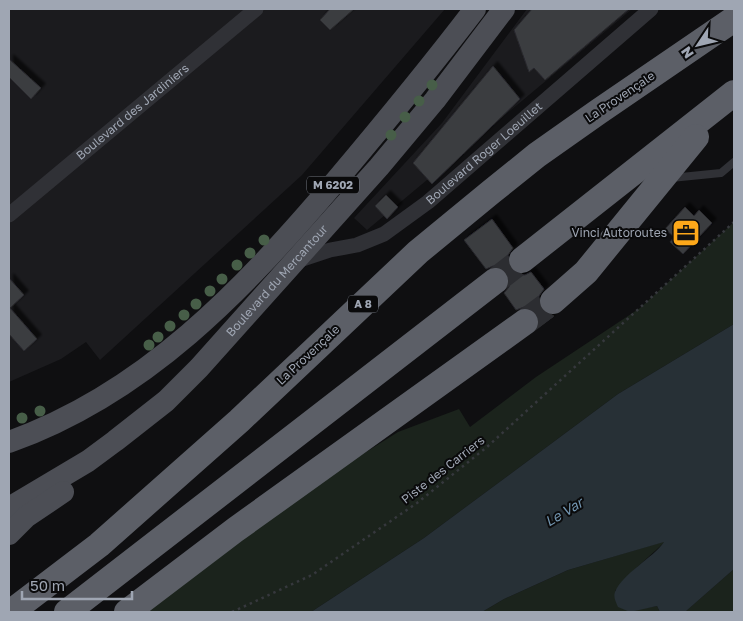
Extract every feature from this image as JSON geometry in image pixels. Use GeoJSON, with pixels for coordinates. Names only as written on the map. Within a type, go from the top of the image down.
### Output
{"type":"FeatureCollection","features":[{"type":"Feature","properties":{"kind":"highway","name":"La Provençale"},"geometry":{"type":"LineString","coordinates":[[11,612],[99,545],[239,421],[418,252],[491,192],[583,122],[734,19]]}},
{"type":"Feature","properties":{"kind":"highway"},"geometry":{"type":"LineString","coordinates":[[553,301],[586,272],[731,95]]}},
{"type":"Feature","properties":{"kind":"highway"},"geometry":{"type":"LineString","coordinates":[[522,260],[731,95]]}},
{"type":"Feature","properties":{"kind":"highway"},"geometry":{"type":"LineString","coordinates":[[67,612],[495,281]]}},
{"type":"Feature","properties":{"kind":"highway"},"geometry":{"type":"LineString","coordinates":[[127,612],[235,530],[525,322]]}},
{"type":"Feature","properties":{"kind":"main road","name":"Boulevard du Mercantour"},"geometry":{"type":"LineString","coordinates":[[9,442],[43,429],[120,386],[176,348],[293,231],[409,95],[475,9]]}},
{"type":"Feature","properties":{"kind":"main road","name":"Boulevard du Mercantour"},"geometry":{"type":"LineString","coordinates":[[9,508],[88,461],[166,401],[295,262],[386,160],[504,9]]}},
{"type":"Feature","properties":{"kind":"main road","name":"M 6202"},"geometry":{"type":"LineString","coordinates":[[9,534],[26,517],[100,466],[166,401]]}},
{"type":"Feature","properties":{"kind":"street","name":"Boulevard des Jardiniers"},"geometry":{"type":"LineString","coordinates":[[9,215],[256,9]]}},
{"type":"Feature","properties":{"kind":"street","name":"Boulevard Roger Loeuillet"},"geometry":{"type":"LineString","coordinates":[[295,262],[330,250],[357,245],[384,234],[428,202],[652,9]]}},
{"type":"Feature","properties":{"kind":"lane"},"geometry":{"type":"LineString","coordinates":[[661,179],[721,174],[734,162]]}},
{"type":"Feature","properties":{"kind":"path","name":"Piste des Carriers"},"geometry":{"type":"LineString","coordinates":[[232,612],[312,576],[417,503],[487,447],[734,222]]}},
{"type":"Feature","properties":{"kind":"shaded area"},"geometry":{"type":"Polygon","coordinates":[[[9,9],[445,9],[302,175],[100,360],[86,342],[61,359],[9,382],[9,9]]]}},
{"type":"Feature","properties":{"kind":"shaded area"},"geometry":{"type":"Polygon","coordinates":[[[527,9],[632,9],[367,230],[354,218],[442,123],[527,9]]]}},
{"type":"Feature","properties":{"kind":"shaded area"},"geometry":{"type":"Polygon","coordinates":[[[734,222],[734,324],[618,394],[424,538],[311,612],[143,612],[302,492],[398,432],[459,409],[470,427],[536,377],[640,308],[734,222]]]}},
{"type":"Feature","properties":{"kind":"shaded area"},"geometry":{"type":"Polygon","coordinates":[[[666,541],[634,570],[615,591],[645,608],[657,606],[660,612],[482,612],[504,599],[568,570],[666,541]]]}},
{"type":"Feature","properties":{"kind":"shaded area"},"geometry":{"type":"Polygon","coordinates":[[[734,569],[734,612],[685,612],[686,611],[734,569]]]}},
{"type":"Feature","properties":{"kind":"water","name":"Le Var"},"geometry":{"type":"Polygon","coordinates":[[[734,324],[734,569],[685,612],[660,612],[657,606],[630,612],[618,607],[615,600],[615,592],[624,578],[653,554],[664,542],[568,570],[504,599],[482,612],[311,612],[424,538],[618,394],[734,324]]]}},
{"type":"Feature","properties":{"kind":"building"},"geometry":{"type":"Polygon","coordinates":[[[330,9],[354,9],[330,30],[320,20],[330,9]]]}},
{"type":"Feature","properties":{"kind":"building"},"geometry":{"type":"Polygon","coordinates":[[[532,9],[629,9],[545,80],[534,68],[529,72],[514,30],[532,9]]]}},
{"type":"Feature","properties":{"kind":"building"},"geometry":{"type":"Polygon","coordinates":[[[9,59],[41,88],[31,99],[9,77],[9,59]]]}},
{"type":"Feature","properties":{"kind":"building"},"geometry":{"type":"Polygon","coordinates":[[[493,66],[520,99],[432,184],[413,163],[493,66]]]}},
{"type":"Feature","properties":{"kind":"building"},"geometry":{"type":"Polygon","coordinates":[[[386,195],[398,207],[387,219],[375,206],[386,195]]]}},
{"type":"Feature","properties":{"kind":"building","name":"Vinci Autoroutes"},"geometry":{"type":"Polygon","coordinates":[[[685,207],[694,216],[699,210],[712,223],[683,254],[670,242],[674,237],[665,229],[685,207]]]}},
{"type":"Feature","properties":{"kind":"building"},"geometry":{"type":"Polygon","coordinates":[[[492,219],[513,248],[508,255],[507,262],[510,269],[517,274],[525,275],[531,272],[544,289],[539,296],[538,304],[542,311],[554,316],[539,327],[540,320],[537,313],[532,309],[524,307],[516,310],[504,293],[509,287],[510,279],[507,271],[501,267],[493,266],[486,269],[464,240],[492,219]]]}},
{"type":"Feature","properties":{"kind":"building"},"geometry":{"type":"Polygon","coordinates":[[[9,278],[24,295],[10,308],[37,339],[24,351],[9,334],[9,278]]]}},
{"type":"Feature","properties":{"kind":"tunnel"},"geometry":{"type":"LineString","coordinates":[[495,281],[522,260]]}},
{"type":"Feature","properties":{"kind":"tunnel"},"geometry":{"type":"LineString","coordinates":[[525,322],[553,301]]}},
{"type":"Feature","properties":{"kind":"place","name":"Vinci Autoroutes"},"geometry":{"type":"Point","coordinates":[686,233]}}]}
